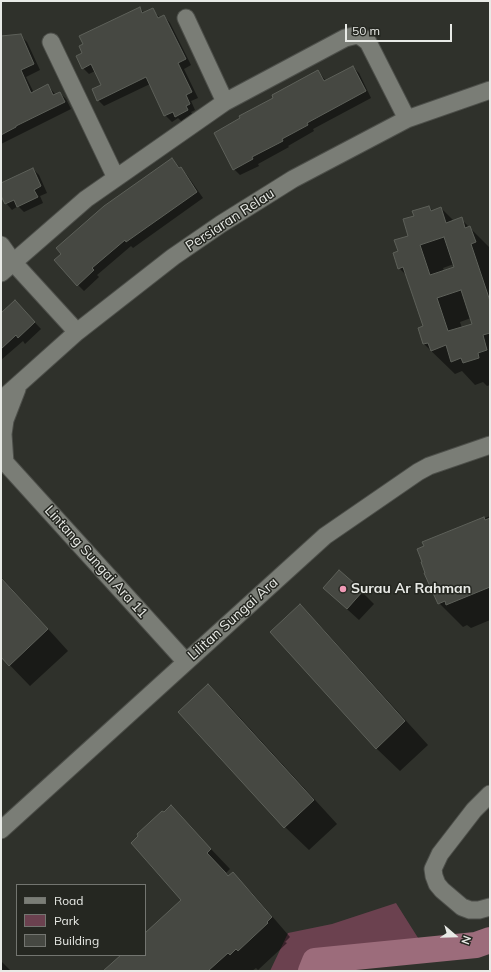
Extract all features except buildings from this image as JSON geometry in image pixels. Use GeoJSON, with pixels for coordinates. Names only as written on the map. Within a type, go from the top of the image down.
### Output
{"type":"FeatureCollection","features":[{"type":"Feature","properties":{"kind":"street"},"geometry":{"type":"LineString","coordinates":[[186,18],[225,102]]}},
{"type":"Feature","properties":{"kind":"street"},"geometry":{"type":"LineString","coordinates":[[1,273],[86,199],[225,102],[344,38],[357,35],[368,42],[407,119]]}},
{"type":"Feature","properties":{"kind":"street"},"geometry":{"type":"LineString","coordinates":[[51,42],[116,178]]}},
{"type":"Feature","properties":{"kind":"street","name":"Persiaran Relau"},"geometry":{"type":"LineString","coordinates":[[1,400],[77,332],[173,257],[221,224],[293,179],[407,119],[490,90]]}},
{"type":"Feature","properties":{"kind":"street"},"geometry":{"type":"LineString","coordinates":[[1,245],[14,262],[77,332]]}},
{"type":"Feature","properties":{"kind":"street","name":"Lintang Sungai Ara 11"},"geometry":{"type":"LineString","coordinates":[[20,383],[5,420],[2,461],[186,662]]}},
{"type":"Feature","properties":{"kind":"street","name":"Lilitan Sungai Ara"},"geometry":{"type":"LineString","coordinates":[[1,830],[324,536],[418,472],[429,466],[490,445]]}},
{"type":"Feature","properties":{"kind":"street"},"geometry":{"type":"LineString","coordinates":[[490,794],[474,810],[440,854],[433,869],[437,884],[462,907],[470,910],[479,910],[490,907]]}},
{"type":"Feature","properties":{"kind":"green space"},"geometry":{"type":"Polygon","coordinates":[[[396,903],[420,941],[310,954],[302,971],[270,971],[288,933],[332,924],[396,903]]]}},
{"type":"Feature","properties":{"kind":"waterway"},"geometry":{"type":"LineString","coordinates":[[311,971],[315,961],[476,945],[490,940]]}},
{"type":"Feature","properties":{"kind":"place","name":"Surau Ar Rahman"},"geometry":{"type":"Point","coordinates":[343,589]}}]}
